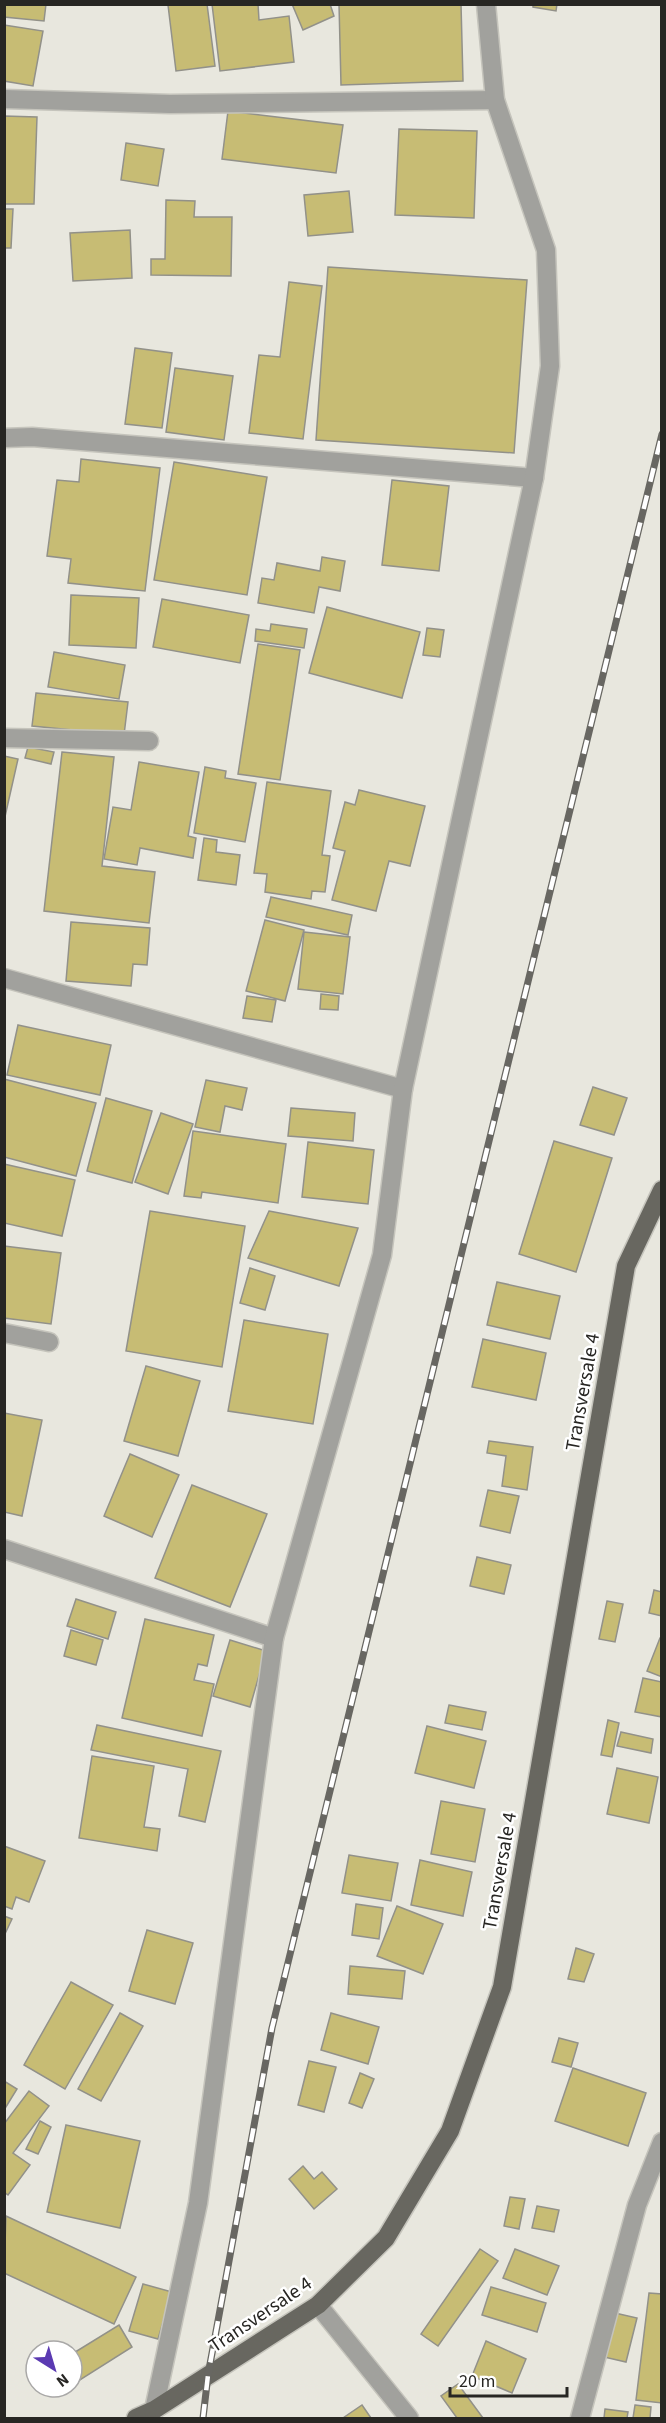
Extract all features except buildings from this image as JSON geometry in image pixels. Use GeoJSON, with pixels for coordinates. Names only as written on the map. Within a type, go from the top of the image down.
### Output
{"type":"FeatureCollection","features":[{"type":"Feature","properties":{"kind":"main road","name":"Transversale 4"},"geometry":{"type":"LineString","coordinates":[[136,2418],[154,2410],[318,2305],[386,2238],[450,2131],[502,1987],[627,1266],[662,1190]]}},
{"type":"Feature","properties":{"kind":"street"},"geometry":{"type":"LineString","coordinates":[[154,2410],[198,2203],[274,1638],[382,1255],[403,1089],[534,478],[550,366],[546,250],[495,100],[486,4]]}},
{"type":"Feature","properties":{"kind":"street"},"geometry":{"type":"LineString","coordinates":[[4,99],[170,104],[495,100]]}},
{"type":"Feature","properties":{"kind":"street"},"geometry":{"type":"LineString","coordinates":[[4,438],[32,437],[534,478]]}},
{"type":"Feature","properties":{"kind":"street"},"geometry":{"type":"LineString","coordinates":[[4,738],[149,741]]}},
{"type":"Feature","properties":{"kind":"street"},"geometry":{"type":"LineString","coordinates":[[4,978],[403,1089]]}},
{"type":"Feature","properties":{"kind":"street"},"geometry":{"type":"LineString","coordinates":[[4,1333],[49,1342]]}},
{"type":"Feature","properties":{"kind":"street"},"geometry":{"type":"LineString","coordinates":[[4,1549],[274,1638]]}},
{"type":"Feature","properties":{"kind":"street"},"geometry":{"type":"LineString","coordinates":[[580,2418],[637,2205],[662,2142]]}},
{"type":"Feature","properties":{"kind":"street"},"geometry":{"type":"LineString","coordinates":[[318,2305],[409,2418]]}},
{"type":"Feature","properties":{"kind":"railway"},"geometry":{"type":"LineString","coordinates":[[203,2418],[208,2375],[272,2028],[662,434]]}}]}
